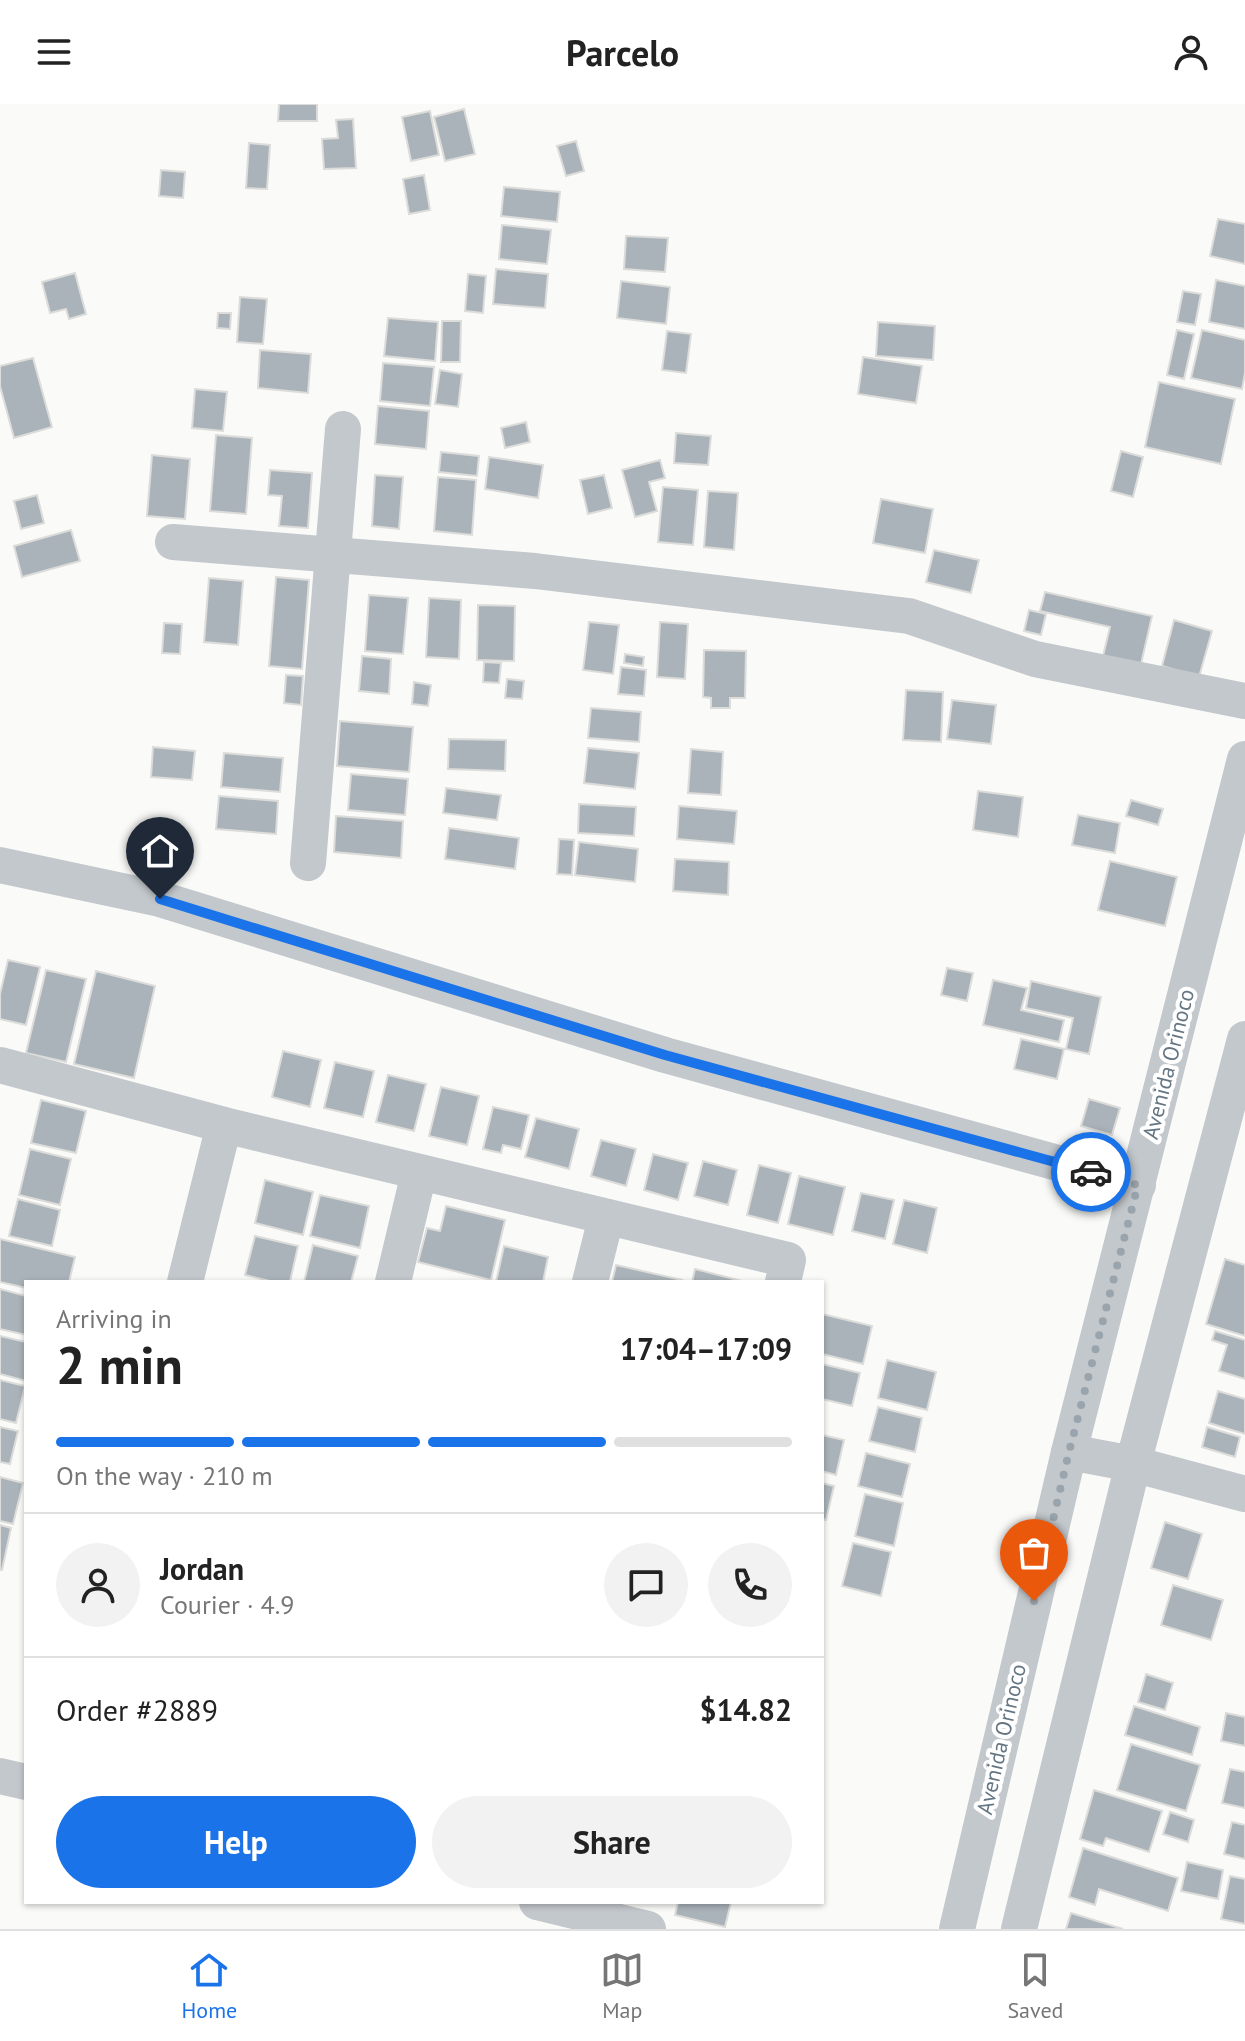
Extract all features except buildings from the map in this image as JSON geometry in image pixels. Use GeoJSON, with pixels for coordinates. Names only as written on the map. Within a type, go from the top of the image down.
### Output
{"type":"FeatureCollection","features":[{"type":"Feature","properties":{"kind":"street"},"geometry":{"type":"LineString","coordinates":[[308,863],[343,429]]}},
{"type":"Feature","properties":{"kind":"street"},"geometry":{"type":"LineString","coordinates":[[173,542],[535,571],[909,616],[1035,659],[1245,701]]}},
{"type":"Feature","properties":{"kind":"street","name":"Avenida Orinoco"},"geometry":{"type":"LineString","coordinates":[[957,1929],[1069,1452],[1245,759]]}},
{"type":"Feature","properties":{"kind":"street"},"geometry":{"type":"LineString","coordinates":[[0,865],[160,899],[665,1055],[1138,1185]]}},
{"type":"Feature","properties":{"kind":"street"},"geometry":{"type":"LineString","coordinates":[[1019,1929],[1133,1464],[1245,1039]]}},
{"type":"Feature","properties":{"kind":"street"},"geometry":{"type":"LineString","coordinates":[[0,1065],[224,1125],[788,1260],[783,1280]]}},
{"type":"Feature","properties":{"kind":"street"},"geometry":{"type":"LineString","coordinates":[[185,1280],[224,1125]]}},
{"type":"Feature","properties":{"kind":"street"},"geometry":{"type":"LineString","coordinates":[[393,1280],[419,1173]]}},
{"type":"Feature","properties":{"kind":"street"},"geometry":{"type":"LineString","coordinates":[[590,1280],[606,1218]]}},
{"type":"Feature","properties":{"kind":"street"},"geometry":{"type":"LineString","coordinates":[[1069,1452],[1133,1464],[1245,1494]]}},
{"type":"Feature","properties":{"kind":"street"},"geometry":{"type":"LineString","coordinates":[[0,1776],[24,1782]]}},
{"type":"Feature","properties":{"kind":"street"},"geometry":{"type":"LineString","coordinates":[[549,1904],[634,1918]]}},
{"type":"Feature","properties":{"kind":"way so far"},"geometry":{"type":"LineString","coordinates":[[1034,1601],[1138,1185],[1091,1172]]}},
{"type":"Feature","properties":{"kind":"route"},"geometry":{"type":"LineString","coordinates":[[160,899],[665,1055],[1091,1172]]}}]}
